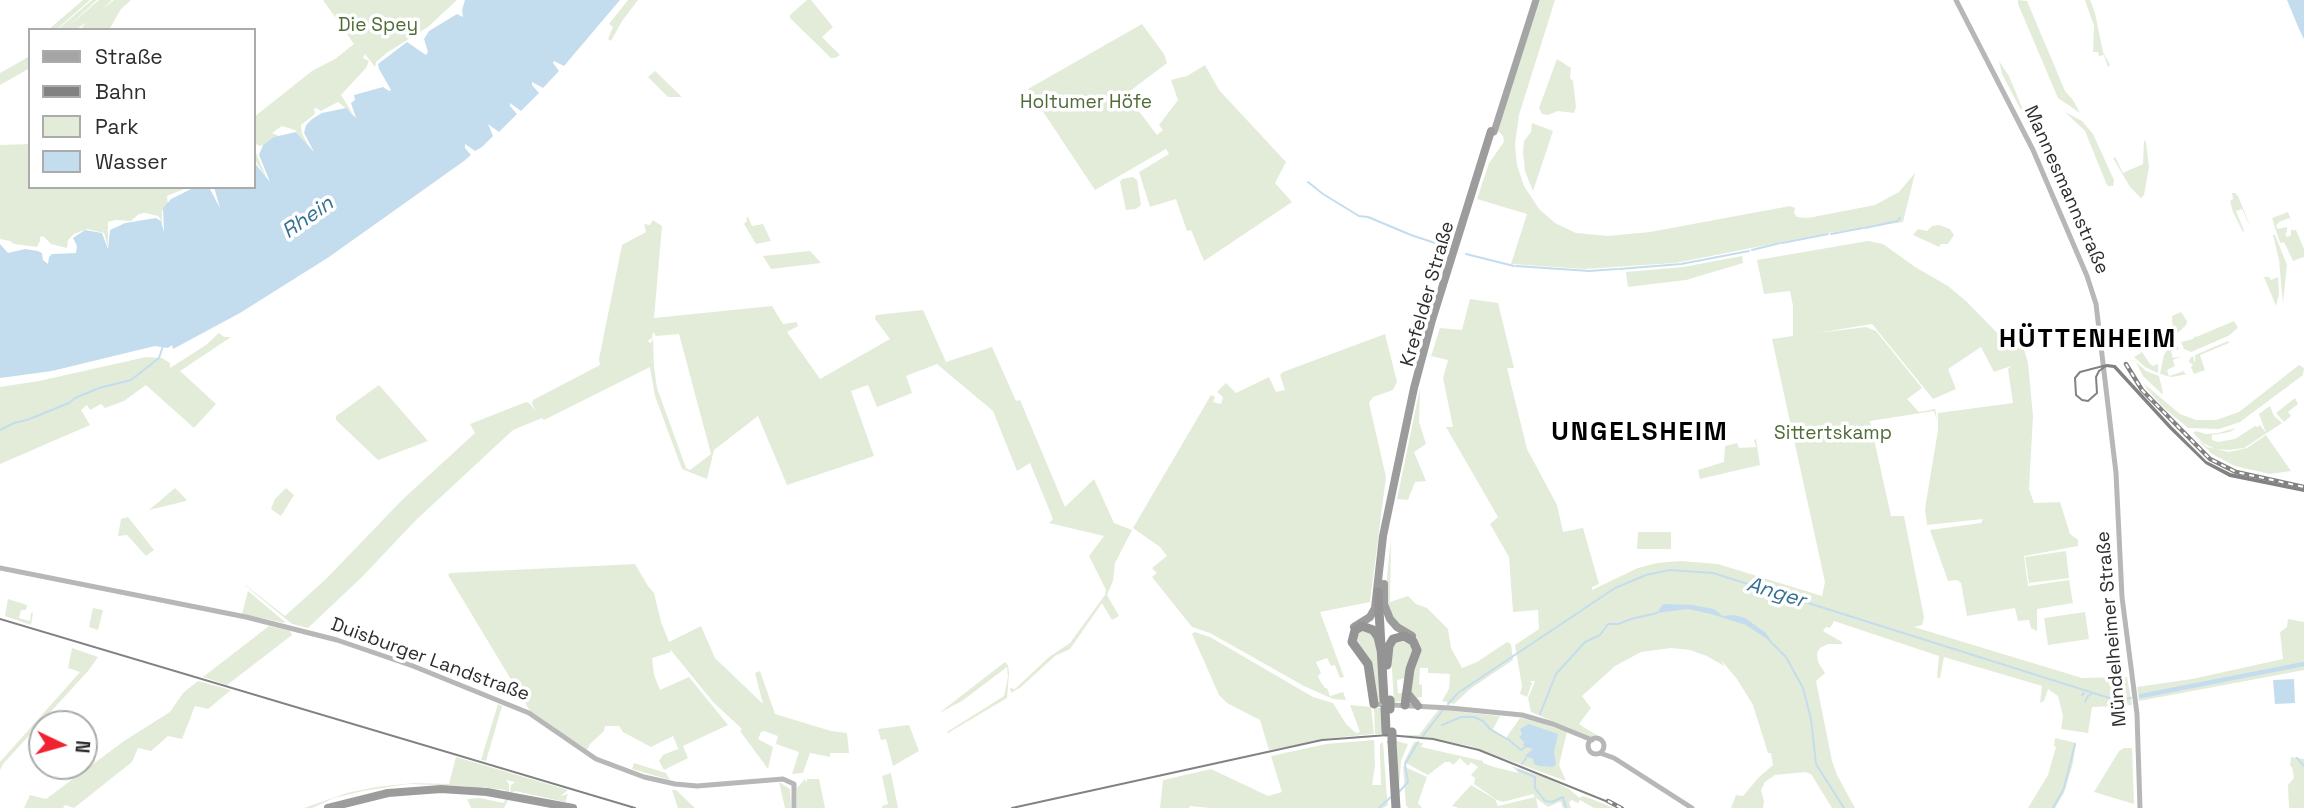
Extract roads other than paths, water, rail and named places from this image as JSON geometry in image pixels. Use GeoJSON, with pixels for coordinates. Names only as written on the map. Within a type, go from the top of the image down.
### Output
{"type":"FeatureCollection","features":[{"type":"Feature","properties":{"kind":"highway","name":"Krefelder Straße"},"geometry":{"type":"LineString","coordinates":[[1378,592],[1383,536],[1414,388],[1432,320],[1493,131]]}},
{"type":"Feature","properties":{"kind":"highway","name":"Krefelder Straße"},"geometry":{"type":"LineString","coordinates":[[1384,604],[1386,544],[1412,416],[1443,293],[1493,131]]}},
{"type":"Feature","properties":{"kind":"highway"},"geometry":{"type":"LineString","coordinates":[[1378,592],[1393,800]]}},
{"type":"Feature","properties":{"kind":"highway"},"geometry":{"type":"LineString","coordinates":[[1372,704],[1366,665],[1349,639],[1353,628],[1372,615],[1378,592]]}},
{"type":"Feature","properties":{"kind":"highway"},"geometry":{"type":"LineString","coordinates":[[1384,604],[1387,704]]}},
{"type":"Feature","properties":{"kind":"highway"},"geometry":{"type":"LineString","coordinates":[[1384,604],[1393,622],[1413,636],[1418,644],[1418,655],[1412,670],[1406,705]]}},
{"type":"Feature","properties":{"kind":"highway"},"geometry":{"type":"LineString","coordinates":[[1372,704],[1368,664],[1352,642],[1355,630],[1362,626],[1373,629],[1381,650]]}},
{"type":"Feature","properties":{"kind":"highway"},"geometry":{"type":"LineString","coordinates":[[1387,665],[1389,646],[1393,639],[1404,636],[1413,640],[1416,650],[1410,670],[1406,705]]}},
{"type":"Feature","properties":{"kind":"highway"},"geometry":{"type":"LineString","coordinates":[[1409,695],[1418,706]]}},
{"type":"Feature","properties":{"kind":"highway"},"geometry":{"type":"LineString","coordinates":[[327,808],[388,793],[441,789],[518,796],[573,808]]}},
{"type":"Feature","properties":{"kind":"highway"},"geometry":{"type":"LineString","coordinates":[[340,808],[389,797],[429,793],[486,796],[556,808]]}},
{"type":"Feature","properties":{"kind":"main road","name":"Krefelder Straße"},"geometry":{"type":"LineString","coordinates":[[1493,131],[1535,0]]}},
{"type":"Feature","properties":{"kind":"main road","name":"Mannesmannstraße"},"geometry":{"type":"LineString","coordinates":[[1956,0],[2023,129],[2087,276],[2097,313],[2107,406]]}},
{"type":"Feature","properties":{"kind":"main road","name":"Mündelheimer Straße"},"geometry":{"type":"LineString","coordinates":[[2107,406],[2116,473],[2122,597],[2137,714],[2140,808]]}},
{"type":"Feature","properties":{"kind":"main road","name":"Duisburger Landstraße"},"geometry":{"type":"LineString","coordinates":[[0,568],[246,617],[352,645],[529,713],[596,759],[654,780],[697,786],[781,778],[794,785],[794,808]]}},
{"type":"Feature","properties":{"kind":"main road"},"geometry":{"type":"LineString","coordinates":[[1372,704],[1525,716],[1553,723],[1590,742],[1600,740],[1602,750],[1692,808]]}},
{"type":"Feature","properties":{"kind":"main road"},"geometry":{"type":"LineString","coordinates":[[1590,742],[1592,753],[1602,750]]}},
{"type":"Feature","properties":{"kind":"water","name":"Rhein"},"geometry":{"type":"Polygon","coordinates":[[[465,0],[620,0],[564,66],[554,61],[559,71],[543,88],[532,82],[539,93],[521,111],[510,103],[517,114],[499,132],[488,124],[493,136],[482,147],[475,151],[465,144],[471,155],[464,161],[329,257],[240,313],[173,349],[172,345],[168,348],[155,346],[52,371],[0,378],[0,244],[8,253],[25,249],[38,251],[48,264],[52,254],[76,253],[77,246],[73,238],[85,230],[102,233],[108,249],[110,230],[125,223],[156,218],[161,221],[164,232],[163,208],[171,199],[191,189],[210,189],[220,208],[215,189],[256,189],[256,164],[270,182],[259,155],[263,145],[274,137],[296,132],[314,152],[304,133],[306,125],[312,119],[322,113],[346,108],[356,118],[351,103],[355,100],[354,95],[383,87],[391,90],[378,64],[407,42],[426,55],[428,52],[424,39],[429,31],[457,14],[463,17],[465,0]]]}},
{"type":"Feature","properties":{"kind":"water"},"geometry":{"type":"Polygon","coordinates":[[[2287,0],[2304,0],[2304,39],[2299,29],[2287,0]]]}},
{"type":"Feature","properties":{"kind":"water"},"geometry":{"type":"Polygon","coordinates":[[[1663,604],[1692,605],[1714,609],[1723,616],[1745,618],[1766,633],[1774,645],[1746,625],[1711,614],[1688,609],[1657,613],[1663,604]]]}},
{"type":"Feature","properties":{"kind":"water"},"geometry":{"type":"Polygon","coordinates":[[[2294,679],[2295,703],[2275,704],[2273,680],[2294,679]]]}},
{"type":"Feature","properties":{"kind":"water"},"geometry":{"type":"Polygon","coordinates":[[[1529,724],[1558,734],[1554,752],[1556,764],[1553,767],[1539,766],[1534,764],[1533,759],[1525,756],[1533,749],[1523,746],[1524,742],[1519,737],[1522,734],[1520,729],[1529,724]]]}},
{"type":"Feature","properties":{"kind":"waterway"},"geometry":{"type":"LineString","coordinates":[[1308,182],[1359,216],[1447,247]]}},
{"type":"Feature","properties":{"kind":"waterway"},"geometry":{"type":"LineString","coordinates":[[1865,228],[1898,221],[1900,218]]}},
{"type":"Feature","properties":{"kind":"waterway"},"geometry":{"type":"LineString","coordinates":[[1831,234],[1863,228]]}},
{"type":"Feature","properties":{"kind":"waterway"},"geometry":{"type":"LineString","coordinates":[[1782,243],[1828,234]]}},
{"type":"Feature","properties":{"kind":"waterway"},"geometry":{"type":"LineString","coordinates":[[1752,250],[1780,243]]}},
{"type":"Feature","properties":{"kind":"waterway"},"geometry":{"type":"LineString","coordinates":[[1619,269],[1681,264],[1749,251]]}},
{"type":"Feature","properties":{"kind":"waterway"},"geometry":{"type":"LineString","coordinates":[[1466,254],[1514,266]]}},
{"type":"Feature","properties":{"kind":"waterway"},"geometry":{"type":"LineString","coordinates":[[1516,266],[1589,271],[1617,269]]}},
{"type":"Feature","properties":{"kind":"waterway"},"geometry":{"type":"LineString","coordinates":[[0,430],[99,388],[131,380],[159,358],[163,346]]}},
{"type":"Feature","properties":{"kind":"waterway","name":"Anger"},"geometry":{"type":"LineString","coordinates":[[1448,704],[1458,693],[1615,588],[1646,575],[1669,570],[1713,573],[2103,696],[2117,700],[2131,698]]}},
{"type":"Feature","properties":{"kind":"waterway"},"geometry":{"type":"LineString","coordinates":[[1540,714],[1556,674],[1585,642],[1600,635],[1608,624],[1618,624],[1657,613]]}},
{"type":"Feature","properties":{"kind":"waterway"},"geometry":{"type":"LineString","coordinates":[[1773,644],[1786,657],[1803,688],[1811,719],[1816,764],[1844,808]]}},
{"type":"Feature","properties":{"kind":"waterway","name":"Anger"},"geometry":{"type":"LineString","coordinates":[[2141,696],[2304,664]]}},
{"type":"Feature","properties":{"kind":"waterway"},"geometry":{"type":"LineString","coordinates":[[2085,702],[2093,693]]}},
{"type":"Feature","properties":{"kind":"waterway","name":"Anger"},"geometry":{"type":"LineString","coordinates":[[1422,737],[1443,710]]}},
{"type":"Feature","properties":{"kind":"waterway"},"geometry":{"type":"LineString","coordinates":[[1442,725],[1461,717],[1474,717],[1521,750],[1528,745]]}},
{"type":"Feature","properties":{"kind":"waterway","name":"Anger"},"geometry":{"type":"LineString","coordinates":[[1399,792],[1408,782],[1405,764],[1418,742]]}},
{"type":"Feature","properties":{"kind":"waterway"},"geometry":{"type":"LineString","coordinates":[[2053,808],[2064,788],[2075,744]]}},
{"type":"Feature","properties":{"kind":"waterway"},"geometry":{"type":"LineString","coordinates":[[1522,764],[1526,758]]}},
{"type":"Feature","properties":{"kind":"waterway"},"geometry":{"type":"LineString","coordinates":[[2297,758],[2304,766]]}},
{"type":"Feature","properties":{"kind":"waterway"},"geometry":{"type":"LineString","coordinates":[[1518,770],[1535,777],[1535,788],[1545,801],[1552,802],[1563,797],[1566,808]]}},
{"type":"Feature","properties":{"kind":"waterway","name":"Anger"},"geometry":{"type":"LineString","coordinates":[[1379,808],[1391,797]]}},
{"type":"Feature","properties":{"kind":"tram line"},"geometry":{"type":"LineString","coordinates":[[2304,490],[2230,474],[2206,462],[2115,366],[2107,365],[2080,372],[2075,378],[2076,395],[2088,401],[2097,393],[2096,377],[2099,371],[2106,366],[2114,367],[2206,463],[2230,476],[2304,491]]}},
{"type":"Feature","properties":{"kind":"tram line"},"geometry":{"type":"LineString","coordinates":[[0,619],[635,808]]}},
{"type":"Feature","properties":{"kind":"tram line"},"geometry":{"type":"LineString","coordinates":[[1012,808],[1322,740],[1388,735],[1433,739],[1479,750],[1623,808]]}},
{"type":"Feature","properties":{"kind":"railway"},"geometry":{"type":"LineString","coordinates":[[2126,364],[2142,390],[2210,459],[2236,472],[2304,487]]}},
{"type":"Feature","properties":{"kind":"railway"},"geometry":{"type":"LineString","coordinates":[[1608,801],[1621,808]]}},
{"type":"Feature","properties":{"kind":"district","name":"HÜTTENHEIM"},"geometry":{"type":"Point","coordinates":[2088,340]}},
{"type":"Feature","properties":{"kind":"district","name":"UNGELSHEIM"},"geometry":{"type":"Point","coordinates":[1640,433]}},
{"type":"Feature","properties":{"kind":"park label","name":"Die Spey"},"geometry":{"type":"Point","coordinates":[378,26]}},
{"type":"Feature","properties":{"kind":"park label","name":"Holtumer Höfe"},"geometry":{"type":"Point","coordinates":[1086,103]}},
{"type":"Feature","properties":{"kind":"park label","name":"Sittertskamp"},"geometry":{"type":"Point","coordinates":[1833,434]}}]}
